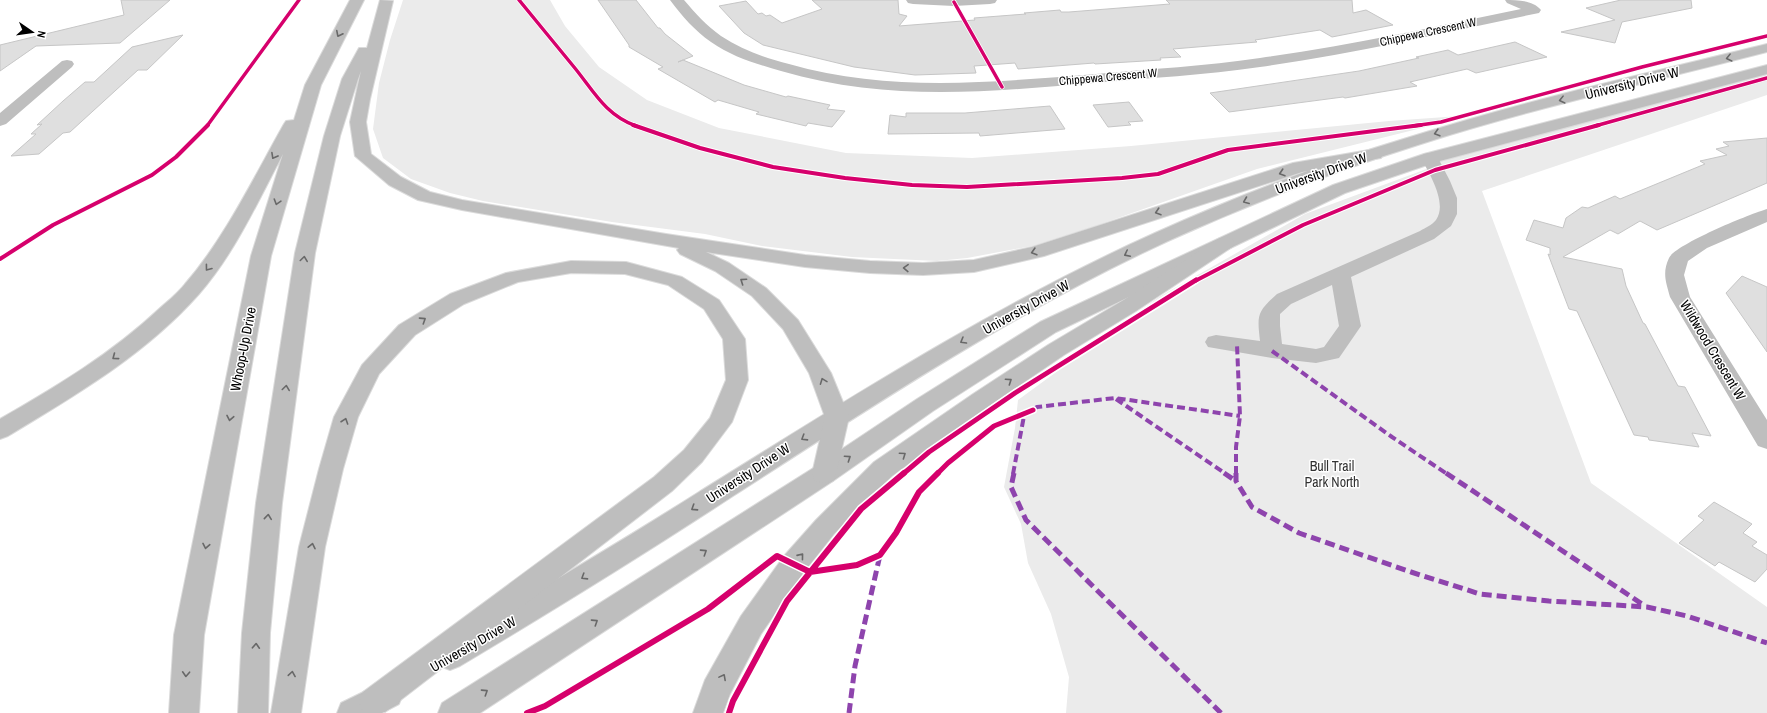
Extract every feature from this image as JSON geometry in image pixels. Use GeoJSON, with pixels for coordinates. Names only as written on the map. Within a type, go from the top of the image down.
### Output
{"type":"FeatureCollection","features":[{"type":"Feature","properties":{"kind":"main road","name":"Whoop-Up Drive"},"geometry":{"type":"LineString","coordinates":[[184,713],[189,635],[261,256],[313,85],[357,0]]}},
{"type":"Feature","properties":{"kind":"main road"},"geometry":{"type":"LineString","coordinates":[[386,0],[362,99],[358,122],[363,156],[395,182],[424,196],[462,205],[666,240],[805,261],[870,267],[923,269],[974,266],[1037,252],[1299,167],[1375,154]]}},
{"type":"Feature","properties":{"kind":"main road"},"geometry":{"type":"LineString","coordinates":[[252,713],[256,633],[269,503],[305,253],[332,136],[348,86],[386,0]]}},
{"type":"Feature","properties":{"kind":"main road","name":"Chippewa Crescent W"},"geometry":{"type":"LineString","coordinates":[[677,0],[697,24],[712,37],[734,50],[790,70],[824,79],[865,84],[951,89],[1002,87],[1256,63],[1360,46],[1534,10],[1512,0]]}},
{"type":"Feature","properties":{"kind":"main road"},"geometry":{"type":"LineString","coordinates":[[913,0],[954,2],[990,0]]}},
{"type":"Feature","properties":{"kind":"main road","name":"University Drive W"},"geometry":{"type":"LineString","coordinates":[[363,707],[552,597],[916,368],[1005,318],[1133,251],[1213,215],[1300,180],[1423,137],[1767,48]]}},
{"type":"Feature","properties":{"kind":"main road"},"geometry":{"type":"LineString","coordinates":[[0,121],[67,64]]}},
{"type":"Feature","properties":{"kind":"main road","name":"University Drive W"},"geometry":{"type":"LineString","coordinates":[[453,713],[824,474],[925,405],[1048,327],[1339,189],[1430,158],[1767,69]]}},
{"type":"Feature","properties":{"kind":"main road"},"geometry":{"type":"LineString","coordinates":[[0,430],[70,388],[116,357],[152,327],[192,289],[222,249],[313,85]]}},
{"type":"Feature","properties":{"kind":"main road"},"geometry":{"type":"LineString","coordinates":[[1272,350],[1270,341],[1270,312],[1284,299],[1427,235],[1444,222],[1449,207],[1445,189],[1430,158]]}},
{"type":"Feature","properties":{"kind":"main road","name":"Wildwood Crescent W"},"geometry":{"type":"LineString","coordinates":[[1767,215],[1700,244],[1679,258],[1674,275],[1680,297],[1767,440]]}},
{"type":"Feature","properties":{"kind":"main road"},"geometry":{"type":"LineString","coordinates":[[666,240],[722,267],[759,292],[791,325],[820,373],[837,417],[824,474]]}},
{"type":"Feature","properties":{"kind":"main road"},"geometry":{"type":"LineString","coordinates":[[708,713],[716,690],[751,625],[794,564],[825,527],[883,469],[981,400],[1050,354],[1129,306],[1225,243]]}},
{"type":"Feature","properties":{"kind":"main road"},"geometry":{"type":"LineString","coordinates":[[286,713],[312,547],[331,469],[346,417],[370,370],[407,330],[457,299],[513,277],[571,267],[626,268],[674,281],[712,305],[734,339],[737,380],[720,422],[693,456],[663,484],[363,707]]}},
{"type":"Feature","properties":{"kind":"main road"},"geometry":{"type":"LineString","coordinates":[[1216,342],[1316,356],[1331,354],[1350,326],[1340,274]]}},
{"type":"Feature","properties":{"kind":"green space"},"geometry":{"type":"Polygon","coordinates":[[[403,0],[550,0],[565,26],[599,67],[647,100],[719,128],[846,153],[972,158],[1131,146],[1389,121],[1474,115],[1257,169],[1098,225],[1032,246],[967,258],[937,261],[852,257],[762,246],[705,234],[612,222],[483,201],[450,193],[411,179],[383,158],[373,129],[379,83],[390,40],[403,0]]]}},
{"type":"Feature","properties":{"kind":"green space","name":"Bull Trail Park North"},"geometry":{"type":"Polygon","coordinates":[[[1767,69],[1767,95],[1482,191],[1591,483],[1767,607],[1767,713],[1066,713],[1069,677],[1051,614],[1028,563],[1021,524],[1004,487],[1015,428],[1018,400],[1159,297],[1305,214],[1440,164],[1430,158],[1767,69]]]}},
{"type":"Feature","properties":{"kind":"building"},"geometry":{"type":"Polygon","coordinates":[[[121,0],[170,0],[120,43],[36,46],[0,71],[0,45],[124,15],[121,0]]]}},
{"type":"Feature","properties":{"kind":"building"},"geometry":{"type":"Polygon","coordinates":[[[598,0],[636,0],[658,28],[660,28],[665,34],[693,56],[683,60],[744,85],[786,97],[788,96],[830,105],[827,109],[845,111],[832,127],[808,123],[806,126],[756,114],[759,112],[718,100],[715,102],[658,69],[663,67],[629,47],[598,0]]]}},
{"type":"Feature","properties":{"kind":"building"},"geometry":{"type":"Polygon","coordinates":[[[812,0],[898,0],[899,14],[907,16],[899,26],[975,20],[974,18],[1060,10],[1061,12],[1069,12],[1170,4],[1166,0],[1352,0],[1353,13],[1366,10],[1393,25],[1332,37],[1320,30],[1255,40],[1257,42],[1173,49],[1181,57],[1160,58],[1161,60],[1094,63],[1018,69],[1015,63],[974,66],[976,73],[915,75],[854,67],[763,45],[744,33],[719,6],[746,1],[758,14],[762,13],[766,16],[770,15],[782,23],[822,9],[812,0]]]}},
{"type":"Feature","properties":{"kind":"building"},"geometry":{"type":"Polygon","coordinates":[[[1621,0],[1691,0],[1692,8],[1622,22],[1615,43],[1561,32],[1615,20],[1586,8],[1621,0]]]}},
{"type":"Feature","properties":{"kind":"building"},"geometry":{"type":"Polygon","coordinates":[[[183,35],[147,70],[138,70],[70,132],[63,133],[39,154],[11,156],[36,134],[31,134],[42,124],[37,125],[63,101],[85,82],[94,82],[132,47],[183,35]]]}},
{"type":"Feature","properties":{"kind":"building"},"geometry":{"type":"Polygon","coordinates":[[[1515,42],[1547,57],[1476,73],[1467,69],[1410,82],[1417,86],[1345,98],[1343,97],[1229,112],[1210,93],[1359,71],[1448,50],[1458,55],[1515,42]]]}},
{"type":"Feature","properties":{"kind":"building"},"geometry":{"type":"Polygon","coordinates":[[[1129,102],[1143,121],[1128,122],[1131,125],[1108,127],[1093,105],[1129,102]]]}},
{"type":"Feature","properties":{"kind":"building"},"geometry":{"type":"Polygon","coordinates":[[[1050,106],[1065,129],[980,136],[979,133],[888,134],[890,115],[906,117],[906,113],[965,113],[1050,106]]]}},
{"type":"Feature","properties":{"kind":"building"},"geometry":{"type":"Polygon","coordinates":[[[1767,138],[1767,183],[1657,230],[1640,221],[1618,234],[1610,230],[1563,257],[1622,269],[1626,286],[1643,323],[1645,324],[1678,386],[1685,387],[1711,436],[1692,433],[1699,447],[1649,440],[1648,437],[1634,435],[1577,311],[1569,309],[1548,254],[1550,255],[1550,248],[1526,240],[1534,220],[1563,228],[1566,218],[1582,207],[1588,208],[1615,196],[1620,199],[1705,164],[1700,161],[1727,155],[1716,149],[1729,146],[1723,142],[1767,138]]]}},
{"type":"Feature","properties":{"kind":"building"},"geometry":{"type":"Polygon","coordinates":[[[1742,276],[1767,287],[1767,352],[1726,293],[1742,276]]]}},
{"type":"Feature","properties":{"kind":"building"},"geometry":{"type":"Polygon","coordinates":[[[1714,502],[1752,524],[1743,533],[1757,542],[1752,546],[1767,555],[1767,569],[1755,582],[1719,562],[1715,566],[1679,543],[1704,520],[1698,516],[1714,502]]]}},
{"type":"Feature","properties":{"kind":"marked path"},"geometry":{"type":"LineString","coordinates":[[1237,345],[1240,416],[1236,447],[1236,481],[1252,507],[1299,533],[1480,594],[1549,601],[1647,607],[1687,616],[1767,643]]}},
{"type":"Feature","properties":{"kind":"marked path"},"geometry":{"type":"LineString","coordinates":[[1272,351],[1392,437],[1645,606]]}},
{"type":"Feature","properties":{"kind":"marked path"},"geometry":{"type":"LineString","coordinates":[[1221,713],[1026,520],[1011,487],[1024,416],[1037,407],[1115,398],[1240,416]]}},
{"type":"Feature","properties":{"kind":"marked path"},"geometry":{"type":"LineString","coordinates":[[1116,399],[1236,481]]}},
{"type":"Feature","properties":{"kind":"marked path"},"geometry":{"type":"LineString","coordinates":[[849,713],[855,666],[880,555]]}},
{"type":"Feature","properties":{"kind":"cycle path"},"geometry":{"type":"LineString","coordinates":[[0,259],[53,225],[152,175],[176,157],[209,124],[299,0]]}},
{"type":"Feature","properties":{"kind":"cycle path"},"geometry":{"type":"LineString","coordinates":[[519,0],[584,79],[598,100],[628,123],[700,148],[773,167],[845,178],[912,185],[967,187],[1122,178],[1158,174],[1228,150],[1441,122],[1642,67],[1767,36]]}},
{"type":"Feature","properties":{"kind":"cycle path"},"geometry":{"type":"LineString","coordinates":[[954,2],[1002,87]]}},
{"type":"Feature","properties":{"kind":"cycle path"},"geometry":{"type":"LineString","coordinates":[[729,713],[733,701],[787,601],[861,509],[929,452],[1015,393],[1206,274],[1303,225],[1435,170],[1767,78]]}},
{"type":"Feature","properties":{"kind":"cycle path"},"geometry":{"type":"LineString","coordinates":[[527,713],[545,706],[708,609],[777,556],[810,572],[857,565],[880,555],[896,533],[919,492],[948,463],[994,426],[1033,410]]}}]}
